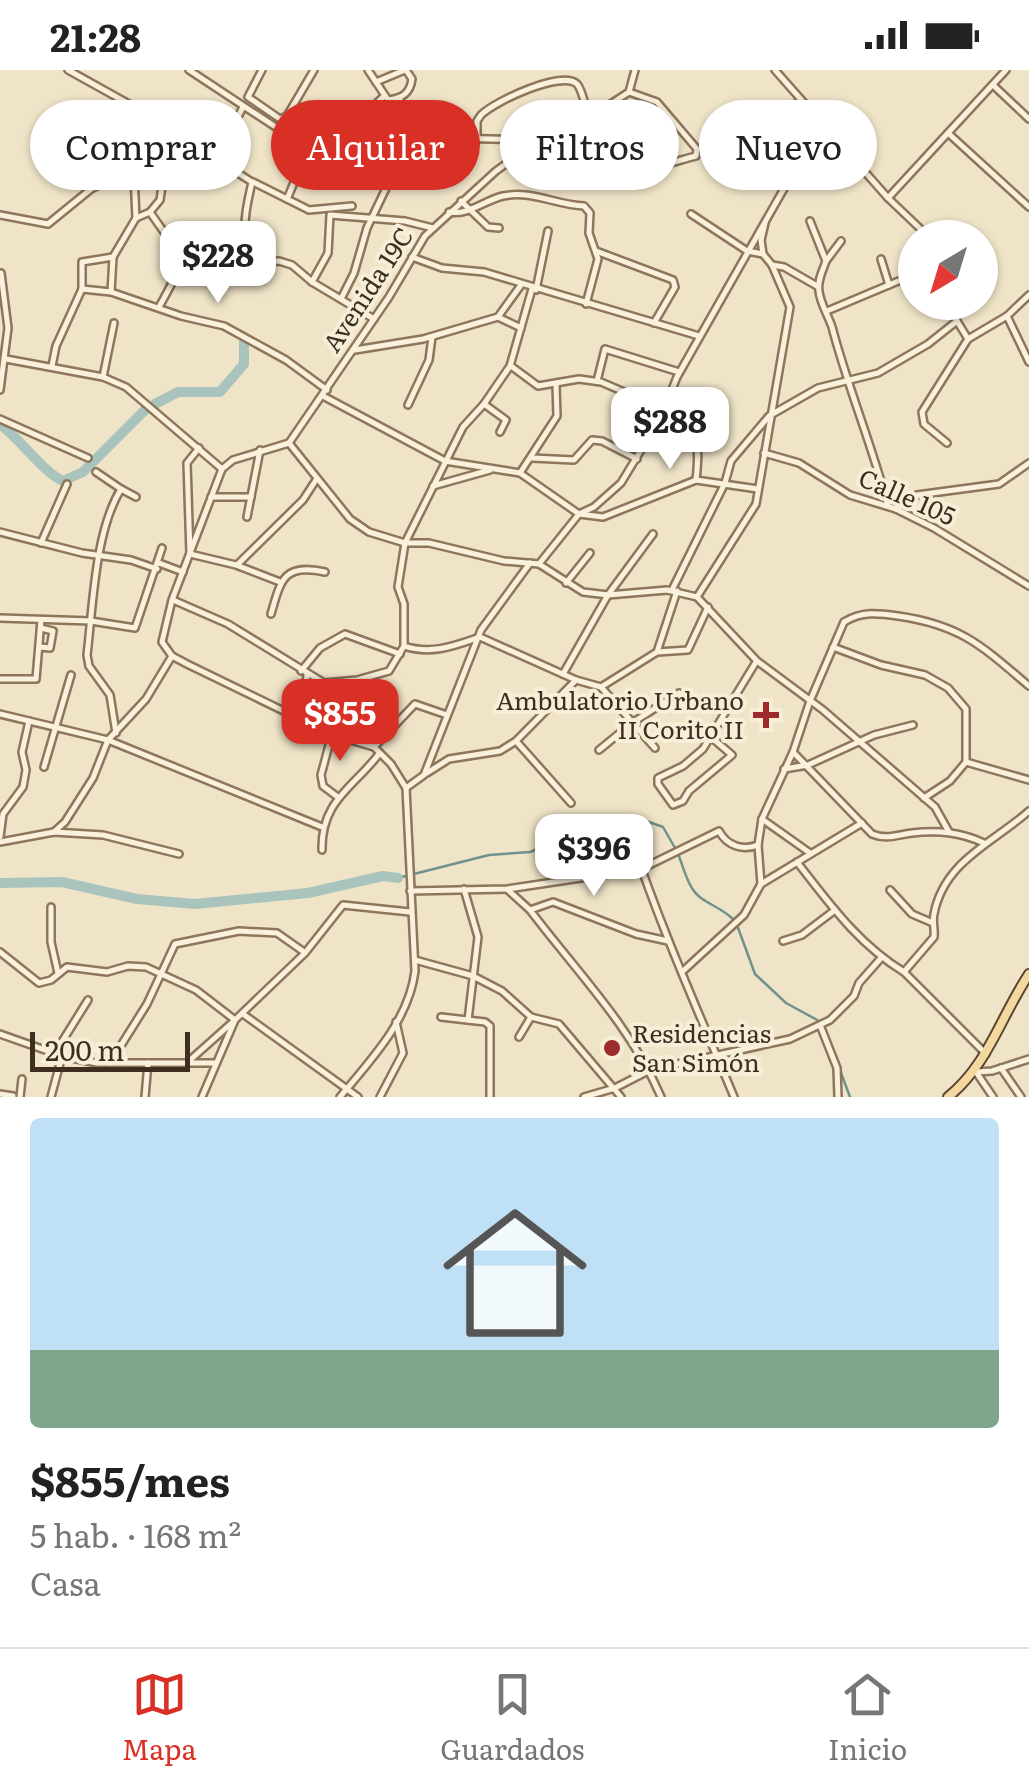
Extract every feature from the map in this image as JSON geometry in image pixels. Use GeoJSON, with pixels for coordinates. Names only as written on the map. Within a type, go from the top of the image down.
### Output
{"type":"FeatureCollection","features":[{"type":"Feature","properties":{"kind":"main road"},"geometry":{"type":"LineString","coordinates":[[948,1097],[976,1072],[1009,1004],[1029,974]]}},
{"type":"Feature","properties":{"kind":"street"},"geometry":{"type":"LineString","coordinates":[[68,70],[122,100]]}},
{"type":"Feature","properties":{"kind":"street"},"geometry":{"type":"LineString","coordinates":[[190,70],[233,100]]}},
{"type":"Feature","properties":{"kind":"street"},"geometry":{"type":"LineString","coordinates":[[262,70],[248,97],[280,119],[286,116],[314,70]]}},
{"type":"Feature","properties":{"kind":"street"},"geometry":{"type":"LineString","coordinates":[[368,70],[383,97],[388,100],[400,98],[411,86],[411,74],[405,70],[376,82]]}},
{"type":"Feature","properties":{"kind":"street"},"geometry":{"type":"LineString","coordinates":[[635,70],[629,92],[651,100]]}},
{"type":"Feature","properties":{"kind":"street"},"geometry":{"type":"LineString","coordinates":[[775,70],[801,100]]}},
{"type":"Feature","properties":{"kind":"street"},"geometry":{"type":"LineString","coordinates":[[888,198],[1006,70]]}},
{"type":"Feature","properties":{"kind":"street"},"geometry":{"type":"LineString","coordinates":[[504,100],[531,84],[564,77],[577,84],[583,100]]}},
{"type":"Feature","properties":{"kind":"street"},"geometry":{"type":"LineString","coordinates":[[993,85],[1029,119]]}},
{"type":"Feature","properties":{"kind":"street","name":"Avenida 19C"},"geometry":{"type":"LineString","coordinates":[[615,100],[629,92]]}},
{"type":"Feature","properties":{"kind":"street"},"geometry":{"type":"LineString","coordinates":[[380,100],[383,97]]}},
{"type":"Feature","properties":{"kind":"street"},"geometry":{"type":"LineString","coordinates":[[679,129],[696,150],[696,156],[679,160]]}},
{"type":"Feature","properties":{"kind":"street"},"geometry":{"type":"LineString","coordinates":[[948,133],[1029,208]]}},
{"type":"Feature","properties":{"kind":"street","name":"Avenida 19C"},"geometry":{"type":"LineString","coordinates":[[289,443],[433,228],[500,171]]}},
{"type":"Feature","properties":{"kind":"street"},"geometry":{"type":"LineString","coordinates":[[352,206],[312,211],[252,182],[244,231],[252,252],[262,262],[292,264],[312,282],[374,320]]}},
{"type":"Feature","properties":{"kind":"street"},"geometry":{"type":"LineString","coordinates":[[877,186],[911,220]]}},
{"type":"Feature","properties":{"kind":"street"},"geometry":{"type":"LineString","coordinates":[[0,215],[53,222],[90,190]]}},
{"type":"Feature","properties":{"kind":"street"},"geometry":{"type":"LineString","coordinates":[[111,292],[112,257],[136,218],[135,190]]}},
{"type":"Feature","properties":{"kind":"street"},"geometry":{"type":"LineString","coordinates":[[136,218],[150,212],[160,200],[161,190]]}},
{"type":"Feature","properties":{"kind":"street"},"geometry":{"type":"LineString","coordinates":[[287,199],[291,190]]}},
{"type":"Feature","properties":{"kind":"street"},"geometry":{"type":"LineString","coordinates":[[341,299],[385,190]]}},
{"type":"Feature","properties":{"kind":"street"},"geometry":{"type":"LineString","coordinates":[[539,564],[579,514],[608,496],[637,459],[679,372],[782,190]]}},
{"type":"Feature","properties":{"kind":"street"},"geometry":{"type":"LineString","coordinates":[[449,212],[460,214],[502,196],[534,194],[557,204],[584,206],[590,213],[588,233],[598,266],[586,304]]}},
{"type":"Feature","properties":{"kind":"street"},"geometry":{"type":"LineString","coordinates":[[461,201],[488,227],[499,228]]}},
{"type":"Feature","properties":{"kind":"street"},"geometry":{"type":"LineString","coordinates":[[150,212],[176,246],[180,262],[159,307]]}},
{"type":"Feature","properties":{"kind":"street"},"geometry":{"type":"LineString","coordinates":[[690,214],[747,250],[763,254]]}},
{"type":"Feature","properties":{"kind":"street"},"geometry":{"type":"LineString","coordinates":[[312,282],[328,253],[330,216],[406,221],[433,228]]}},
{"type":"Feature","properties":{"kind":"street"},"geometry":{"type":"LineString","coordinates":[[697,596],[752,512],[758,489],[790,306],[763,254],[761,240],[767,216]]}},
{"type":"Feature","properties":{"kind":"street"},"geometry":{"type":"LineString","coordinates":[[810,222],[826,261]]}},
{"type":"Feature","properties":{"kind":"street"},"geometry":{"type":"LineString","coordinates":[[172,600],[228,624],[304,673],[330,684],[383,676],[404,646],[406,624],[398,587],[405,543],[463,426],[510,366],[548,230]]}},
{"type":"Feature","properties":{"kind":"street"},"geometry":{"type":"LineString","coordinates":[[841,241],[826,261],[818,286],[888,506]]}},
{"type":"Feature","properties":{"kind":"street"},"geometry":{"type":"LineString","coordinates":[[596,251],[675,283],[654,324]]}},
{"type":"Feature","properties":{"kind":"street"},"geometry":{"type":"LineString","coordinates":[[52,368],[56,346],[82,289],[82,262],[112,257]]}},
{"type":"Feature","properties":{"kind":"street"},"geometry":{"type":"LineString","coordinates":[[412,257],[442,268],[484,272],[699,336]]}},
{"type":"Feature","properties":{"kind":"street"},"geometry":{"type":"LineString","coordinates":[[881,260],[889,285]]}},
{"type":"Feature","properties":{"kind":"street"},"geometry":{"type":"LineString","coordinates":[[772,266],[818,286]]}},
{"type":"Feature","properties":{"kind":"street"},"geometry":{"type":"LineString","coordinates":[[0,390],[6,359],[7,309],[1,273]]}},
{"type":"Feature","properties":{"kind":"street"},"geometry":{"type":"LineString","coordinates":[[827,311],[898,281]]}},
{"type":"Feature","properties":{"kind":"street"},"geometry":{"type":"LineString","coordinates":[[354,350],[432,336],[498,317],[521,285]]}},
{"type":"Feature","properties":{"kind":"street"},"geometry":{"type":"LineString","coordinates":[[82,289],[111,292],[224,326],[286,360],[325,393],[445,461],[520,473],[579,514],[603,517],[696,480],[758,489]]}},
{"type":"Feature","properties":{"kind":"street"},"geometry":{"type":"LineString","coordinates":[[947,442],[924,424],[922,412],[968,339],[1007,316],[1029,295]]}},
{"type":"Feature","properties":{"kind":"street"},"geometry":{"type":"LineString","coordinates":[[1007,316],[1029,362]]}},
{"type":"Feature","properties":{"kind":"street"},"geometry":{"type":"LineString","coordinates":[[498,317],[521,328]]}},
{"type":"Feature","properties":{"kind":"street"},"geometry":{"type":"LineString","coordinates":[[657,652],[674,591],[731,461],[770,416],[818,388],[878,373],[928,344],[957,321],[968,339]]}},
{"type":"Feature","properties":{"kind":"street"},"geometry":{"type":"LineString","coordinates":[[102,377],[114,323]]}},
{"type":"Feature","properties":{"kind":"street"},"geometry":{"type":"LineString","coordinates":[[408,405],[429,360],[432,336]]}},
{"type":"Feature","properties":{"kind":"street"},"geometry":{"type":"LineString","coordinates":[[597,381],[605,349],[679,372]]}},
{"type":"Feature","properties":{"kind":"street"},"geometry":{"type":"LineString","coordinates":[[6,359],[102,377],[138,396],[222,470]]}},
{"type":"Feature","properties":{"kind":"street"},"geometry":{"type":"LineString","coordinates":[[510,366],[538,386],[579,379],[597,381],[663,411],[700,447],[696,480]]}},
{"type":"Feature","properties":{"kind":"street"},"geometry":{"type":"LineString","coordinates":[[520,473],[557,416],[556,385]]}},
{"type":"Feature","properties":{"kind":"street"},"geometry":{"type":"LineString","coordinates":[[484,404],[506,420],[500,432]]}},
{"type":"Feature","properties":{"kind":"street"},"geometry":{"type":"LineString","coordinates":[[0,420],[88,458]]}},
{"type":"Feature","properties":{"kind":"street"},"geometry":{"type":"LineString","coordinates":[[532,458],[574,460],[592,440],[637,459]]}},
{"type":"Feature","properties":{"kind":"street"},"geometry":{"type":"LineString","coordinates":[[340,1097],[396,1022],[412,992],[406,788],[377,750],[302,722],[172,656],[164,648],[161,637],[172,600],[222,470],[233,460],[289,443],[350,520],[369,532],[405,543],[429,542],[504,561],[539,564],[583,592],[674,591],[697,596],[757,662],[810,701],[935,807],[949,832]]}},
{"type":"Feature","properties":{"kind":"street"},"geometry":{"type":"LineString","coordinates":[[190,554],[187,463],[199,448]]}},
{"type":"Feature","properties":{"kind":"street"},"geometry":{"type":"LineString","coordinates":[[248,518],[260,450]]}},
{"type":"Feature","properties":{"kind":"street","name":"Calle 105"},"geometry":{"type":"LineString","coordinates":[[764,454],[799,463],[850,495],[888,506],[934,528],[1029,586]]}},
{"type":"Feature","properties":{"kind":"street"},"geometry":{"type":"LineString","coordinates":[[896,510],[917,495],[999,484],[1029,463]]}},
{"type":"Feature","properties":{"kind":"street"},"geometry":{"type":"LineString","coordinates":[[433,486],[481,475],[492,468]]}},
{"type":"Feature","properties":{"kind":"street"},"geometry":{"type":"LineString","coordinates":[[96,472],[136,498]]}},
{"type":"Feature","properties":{"kind":"street"},"geometry":{"type":"LineString","coordinates":[[236,565],[303,500],[316,480]]}},
{"type":"Feature","properties":{"kind":"street"},"geometry":{"type":"LineString","coordinates":[[41,543],[66,484]]}},
{"type":"Feature","properties":{"kind":"street"},"geometry":{"type":"LineString","coordinates":[[116,733],[110,695],[87,661],[99,554],[110,508],[121,488]]}},
{"type":"Feature","properties":{"kind":"street"},"geometry":{"type":"LineString","coordinates":[[211,497],[251,497]]}},
{"type":"Feature","properties":{"kind":"street"},"geometry":{"type":"LineString","coordinates":[[0,532],[183,572]]}},
{"type":"Feature","properties":{"kind":"street"},"geometry":{"type":"LineString","coordinates":[[564,674],[608,594],[653,534]]}},
{"type":"Feature","properties":{"kind":"street"},"geometry":{"type":"LineString","coordinates":[[0,618],[92,621],[136,628],[162,548]]}},
{"type":"Feature","properties":{"kind":"street"},"geometry":{"type":"LineString","coordinates":[[566,583],[590,553]]}},
{"type":"Feature","properties":{"kind":"street"},"geometry":{"type":"LineString","coordinates":[[190,554],[236,565],[280,582]]}},
{"type":"Feature","properties":{"kind":"street"},"geometry":{"type":"LineString","coordinates":[[424,776],[480,637],[502,598],[530,563]]}},
{"type":"Feature","properties":{"kind":"street"},"geometry":{"type":"LineString","coordinates":[[271,614],[280,582],[303,567],[325,572]]}},
{"type":"Feature","properties":{"kind":"street"},"geometry":{"type":"LineString","coordinates":[[600,687],[657,652],[691,648],[708,607]]}},
{"type":"Feature","properties":{"kind":"street"},"geometry":{"type":"LineString","coordinates":[[684,971],[744,915],[760,884],[758,844],[762,819],[793,752],[839,630],[854,616],[880,614],[952,628],[984,647],[1029,686]]}},
{"type":"Feature","properties":{"kind":"street"},"geometry":{"type":"LineString","coordinates":[[0,680],[36,678],[41,620]]}},
{"type":"Feature","properties":{"kind":"street"},"geometry":{"type":"LineString","coordinates":[[40,647],[50,648],[53,644],[53,630],[41,628]]}},
{"type":"Feature","properties":{"kind":"street"},"geometry":{"type":"LineString","coordinates":[[302,722],[304,673],[320,648],[345,634],[400,654]]}},
{"type":"Feature","properties":{"kind":"street"},"geometry":{"type":"LineString","coordinates":[[404,646],[420,651],[450,648],[480,637],[600,687],[655,748]]}},
{"type":"Feature","properties":{"kind":"street"},"geometry":{"type":"LineString","coordinates":[[833,647],[881,665],[925,675],[948,688],[968,713],[966,762],[950,781],[924,798]]}},
{"type":"Feature","properties":{"kind":"street"},"geometry":{"type":"LineString","coordinates":[[54,832],[93,778],[108,740],[146,699],[172,656]]}},
{"type":"Feature","properties":{"kind":"street"},"geometry":{"type":"LineString","coordinates":[[711,737],[732,755],[688,791],[684,801],[673,805],[658,780],[688,763],[711,737],[757,662]]}},
{"type":"Feature","properties":{"kind":"street"},"geometry":{"type":"LineString","coordinates":[[44,767],[71,675]]}},
{"type":"Feature","properties":{"kind":"street"},"geometry":{"type":"LineString","coordinates":[[406,788],[450,759],[500,750],[516,741],[576,680]]}},
{"type":"Feature","properties":{"kind":"street"},"geometry":{"type":"LineString","coordinates":[[339,798],[321,782],[323,758],[346,682]]}},
{"type":"Feature","properties":{"kind":"street"},"geometry":{"type":"LineString","coordinates":[[599,750],[632,722],[679,693]]}},
{"type":"Feature","properties":{"kind":"street"},"geometry":{"type":"LineString","coordinates":[[322,850],[322,827],[339,798],[415,704],[446,715]]}},
{"type":"Feature","properties":{"kind":"street"},"geometry":{"type":"LineString","coordinates":[[0,714],[108,740],[322,827]]}},
{"type":"Feature","properties":{"kind":"street"},"geometry":{"type":"LineString","coordinates":[[29,722],[22,752],[26,770],[22,787],[3,814],[0,840],[54,832],[103,835],[179,854]]}},
{"type":"Feature","properties":{"kind":"street"},"geometry":{"type":"LineString","coordinates":[[784,770],[808,765],[856,742],[913,725]]}},
{"type":"Feature","properties":{"kind":"street"},"geometry":{"type":"LineString","coordinates":[[516,741],[571,804]]}},
{"type":"Feature","properties":{"kind":"street"},"geometry":{"type":"LineString","coordinates":[[793,752],[872,834],[882,838],[949,832],[966,834],[984,843]]}},
{"type":"Feature","properties":{"kind":"street"},"geometry":{"type":"LineString","coordinates":[[966,762],[1029,780]]}},
{"type":"Feature","properties":{"kind":"street"},"geometry":{"type":"LineString","coordinates":[[904,972],[934,936],[933,923],[944,885],[984,843],[1029,811]]}},
{"type":"Feature","properties":{"kind":"street"},"geometry":{"type":"LineString","coordinates":[[762,819],[810,853]]}},
{"type":"Feature","properties":{"kind":"street"},"geometry":{"type":"LineString","coordinates":[[760,884],[862,824]]}},
{"type":"Feature","properties":{"kind":"street"},"geometry":{"type":"LineString","coordinates":[[410,891],[507,889],[641,869],[719,831],[737,846],[748,848],[758,844]]}},
{"type":"Feature","properties":{"kind":"street"},"geometry":{"type":"LineString","coordinates":[[631,838],[668,941],[684,971],[734,1097]]}},
{"type":"Feature","properties":{"kind":"street"},"geometry":{"type":"LineString","coordinates":[[796,862],[854,935],[880,958],[904,972],[986,1054]]}},
{"type":"Feature","properties":{"kind":"street"},"geometry":{"type":"LineString","coordinates":[[464,889],[478,938],[468,1020]]}},
{"type":"Feature","properties":{"kind":"street"},"geometry":{"type":"LineString","coordinates":[[507,889],[530,910],[606,1002],[650,1070],[661,1097]]}},
{"type":"Feature","properties":{"kind":"street"},"geometry":{"type":"LineString","coordinates":[[890,890],[912,914],[933,923]]}},
{"type":"Feature","properties":{"kind":"street"},"geometry":{"type":"LineString","coordinates":[[530,910],[553,902],[636,934],[668,941]]}},
{"type":"Feature","properties":{"kind":"street"},"geometry":{"type":"LineString","coordinates":[[189,1061],[305,953],[343,906],[410,912]]}},
{"type":"Feature","properties":{"kind":"street"},"geometry":{"type":"LineString","coordinates":[[51,907],[51,942],[58,973]]}},
{"type":"Feature","properties":{"kind":"street"},"geometry":{"type":"LineString","coordinates":[[783,941],[802,935],[835,910]]}},
{"type":"Feature","properties":{"kind":"street"},"geometry":{"type":"LineString","coordinates":[[110,1063],[148,1004],[175,944],[239,931],[277,933],[305,953]]}},
{"type":"Feature","properties":{"kind":"street"},"geometry":{"type":"LineString","coordinates":[[0,952],[39,983],[51,980],[67,967],[107,972],[146,966],[196,990],[235,1020]]}},
{"type":"Feature","properties":{"kind":"street"},"geometry":{"type":"LineString","coordinates":[[584,1097],[615,1088],[650,1070],[770,1045],[820,1025],[840,1012],[880,958]]}},
{"type":"Feature","properties":{"kind":"street"},"geometry":{"type":"LineString","coordinates":[[414,960],[473,976],[502,992],[531,1017],[560,1024],[621,1097]]}},
{"type":"Feature","properties":{"kind":"street"},"geometry":{"type":"LineString","coordinates":[[51,1097],[59,1054],[88,1000]]}},
{"type":"Feature","properties":{"kind":"street"},"geometry":{"type":"LineString","coordinates":[[242,1014],[358,1097]]}},
{"type":"Feature","properties":{"kind":"street"},"geometry":{"type":"LineString","coordinates":[[440,1017],[486,1022],[490,1026],[490,1097]]}},
{"type":"Feature","properties":{"kind":"street"},"geometry":{"type":"LineString","coordinates":[[518,1036],[531,1017]]}},
{"type":"Feature","properties":{"kind":"street"},"geometry":{"type":"LineString","coordinates":[[202,1097],[235,1020]]}},
{"type":"Feature","properties":{"kind":"street"},"geometry":{"type":"LineString","coordinates":[[380,1097],[403,1053],[396,1022]]}},
{"type":"Feature","properties":{"kind":"street"},"geometry":{"type":"LineString","coordinates":[[820,1025],[837,1068],[838,1097]]}},
{"type":"Feature","properties":{"kind":"street"},"geometry":{"type":"LineString","coordinates":[[0,1034],[59,1054],[110,1063],[214,1063]]}},
{"type":"Feature","properties":{"kind":"street"},"geometry":{"type":"LineString","coordinates":[[993,1097],[976,1072],[1029,1059]]}},
{"type":"Feature","properties":{"kind":"street"},"geometry":{"type":"LineString","coordinates":[[145,1097],[148,1063]]}},
{"type":"Feature","properties":{"kind":"street"},"geometry":{"type":"LineString","coordinates":[[1001,1068],[1021,1097]]}},
{"type":"Feature","properties":{"kind":"street"},"geometry":{"type":"LineString","coordinates":[[0,1094],[16,1096],[22,1079]]}},
{"type":"Feature","properties":{"kind":"waterway"},"geometry":{"type":"LineString","coordinates":[[155,404],[178,392],[220,392],[244,364],[244,342]]}},
{"type":"Feature","properties":{"kind":"waterway"},"geometry":{"type":"LineString","coordinates":[[0,424],[63,481],[83,472],[146,409]]}},
{"type":"Feature","properties":{"kind":"waterway"},"geometry":{"type":"LineString","coordinates":[[398,878],[489,855],[530,852],[553,842],[605,837],[649,822],[663,827],[675,848]]}},
{"type":"Feature","properties":{"kind":"waterway"},"geometry":{"type":"LineString","coordinates":[[678,854],[697,894],[734,920]]}},
{"type":"Feature","properties":{"kind":"waterway"},"geometry":{"type":"LineString","coordinates":[[0,883],[62,882],[137,899],[195,904],[308,893],[383,876],[398,878]]}},
{"type":"Feature","properties":{"kind":"waterway"},"geometry":{"type":"LineString","coordinates":[[737,925],[755,974],[786,1003],[819,1021]]}},
{"type":"Feature","properties":{"kind":"waterway"},"geometry":{"type":"LineString","coordinates":[[824,1027],[850,1097]]}},
{"type":"Feature","properties":{"kind":"place","name":"Ambulatorio Urbano II Corito II"},"geometry":{"type":"Point","coordinates":[766,715]}},
{"type":"Feature","properties":{"kind":"place","name":"Residencias San Simón"},"geometry":{"type":"Point","coordinates":[612,1048]}}]}
